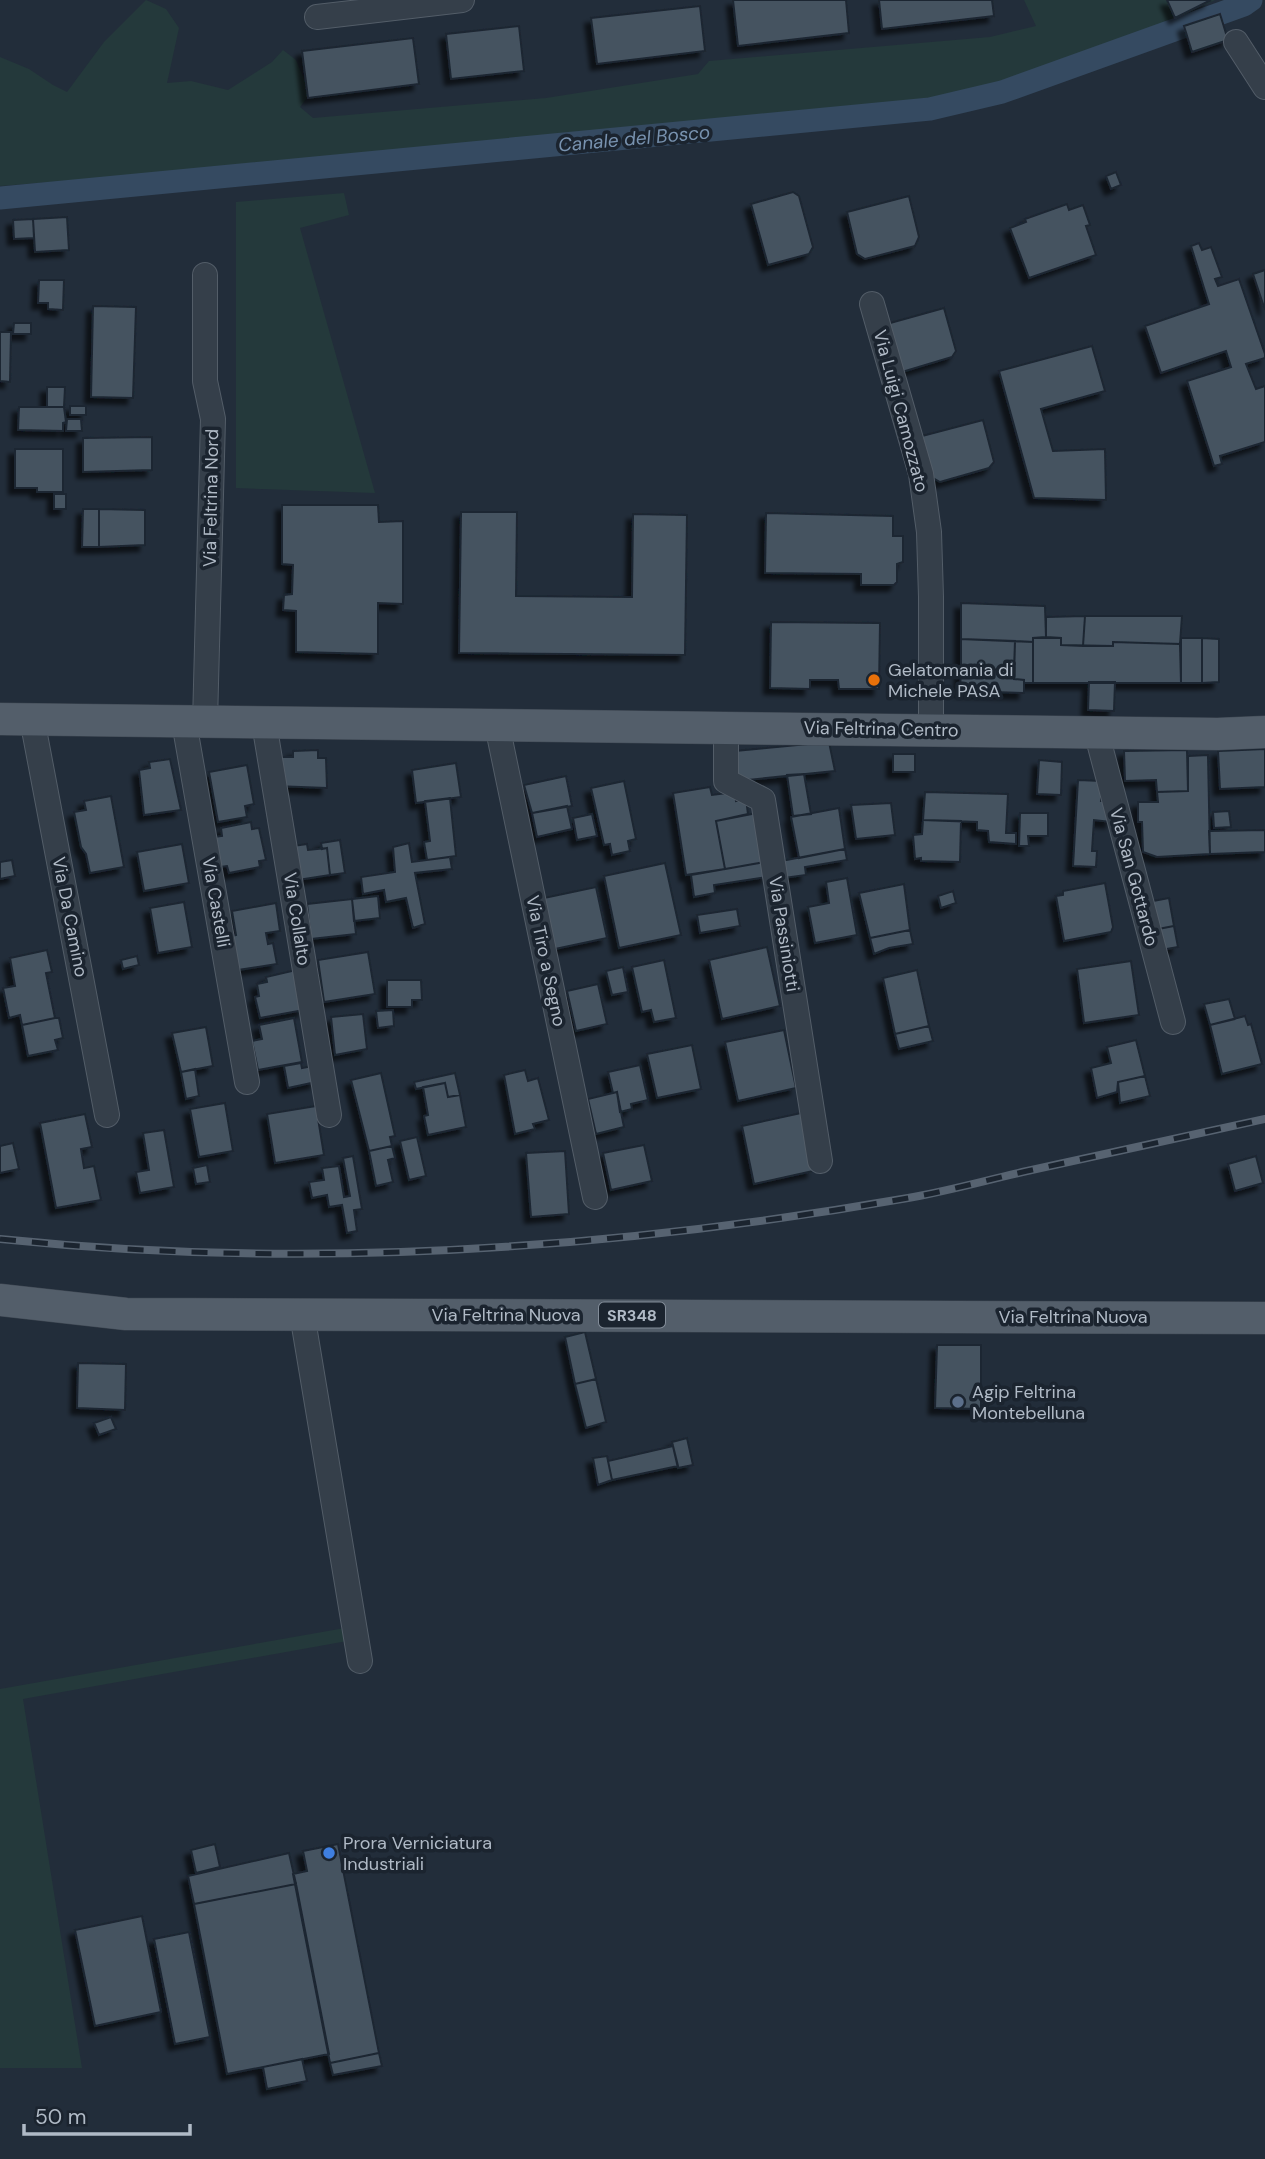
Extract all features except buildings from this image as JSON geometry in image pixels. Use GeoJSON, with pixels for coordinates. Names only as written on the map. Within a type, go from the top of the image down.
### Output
{"type":"FeatureCollection","features":[{"type":"Feature","properties":{"kind":"main road"},"geometry":{"type":"LineString","coordinates":[[0,719],[497,725]]}},
{"type":"Feature","properties":{"kind":"main road","name":"Via Feltrina Centro"},"geometry":{"type":"LineString","coordinates":[[497,725],[1218,734],[1265,732]]}},
{"type":"Feature","properties":{"kind":"main road","name":"Via Feltrina Nuova"},"geometry":{"type":"LineString","coordinates":[[0,1300],[126,1314],[1265,1318]]}},
{"type":"Feature","properties":{"kind":"street"},"geometry":{"type":"LineString","coordinates":[[317,17],[462,0]]}},
{"type":"Feature","properties":{"kind":"street"},"geometry":{"type":"LineString","coordinates":[[1236,42],[1265,87]]}},
{"type":"Feature","properties":{"kind":"street","name":"Via Feltrina Nord"},"geometry":{"type":"LineString","coordinates":[[195,722],[212,419],[205,381],[205,275]]}},
{"type":"Feature","properties":{"kind":"street","name":"Via Luigi Camozzato"},"geometry":{"type":"LineString","coordinates":[[872,304],[921,474],[929,532],[931,730]]}},
{"type":"Feature","properties":{"kind":"street","name":"Via Da Camino"},"geometry":{"type":"LineString","coordinates":[[32,719],[107,1115]]}},
{"type":"Feature","properties":{"kind":"street","name":"Via Castelli"},"geometry":{"type":"LineString","coordinates":[[195,722],[247,1082]]}},
{"type":"Feature","properties":{"kind":"street","name":"Via Collalto"},"geometry":{"type":"LineString","coordinates":[[264,723],[329,1115]]}},
{"type":"Feature","properties":{"kind":"street","name":"Via Tiro a Segno"},"geometry":{"type":"LineString","coordinates":[[497,725],[595,1197]]}},
{"type":"Feature","properties":{"kind":"street","name":"Via Passiniotti"},"geometry":{"type":"LineString","coordinates":[[726,728],[726,781],[763,800],[820,1161]]}},
{"type":"Feature","properties":{"kind":"street","name":"Via San Gottardo"},"geometry":{"type":"LineString","coordinates":[[1096,732],[1173,1022]]}},
{"type":"Feature","properties":{"kind":"street"},"geometry":{"type":"LineString","coordinates":[[302,1314],[360,1661]]}},
{"type":"Feature","properties":{"kind":"green space"},"geometry":{"type":"Polygon","coordinates":[[[146,0],[166,9],[179,28],[167,83],[191,81],[228,90],[272,62],[283,50],[296,60],[310,94],[300,107],[313,118],[546,98],[698,74],[709,61],[990,37],[1036,26],[1024,0],[1215,0],[1111,49],[989,91],[757,120],[628,133],[503,140],[368,158],[0,186],[0,57],[29,69],[67,92],[104,42],[146,0]]]}},
{"type":"Feature","properties":{"kind":"green space"},"geometry":{"type":"Polygon","coordinates":[[[344,193],[349,215],[300,228],[375,493],[236,488],[236,202],[344,193]]]}},
{"type":"Feature","properties":{"kind":"green space"},"geometry":{"type":"Polygon","coordinates":[[[362,1625],[364,1638],[23,1699],[82,2068],[0,2068],[0,1689],[362,1625]]]}},
{"type":"Feature","properties":{"kind":"waterway","name":"Canale del Bosco"},"geometry":{"type":"LineString","coordinates":[[0,198],[930,109],[1002,92],[1244,5],[1251,0]]}},
{"type":"Feature","properties":{"kind":"railway"},"geometry":{"type":"LineString","coordinates":[[0,1239],[227,1253],[455,1250],[569,1242],[682,1231],[908,1198],[1265,1119]]}},
{"type":"Feature","properties":{"kind":"place","name":"Gelatomania di Michele PASA"},"geometry":{"type":"Point","coordinates":[874,680]}},
{"type":"Feature","properties":{"kind":"place","name":"Agip Feltrina Montebelluna"},"geometry":{"type":"Point","coordinates":[958,1402]}},
{"type":"Feature","properties":{"kind":"place","name":"Prora Verniciatura Industriali"},"geometry":{"type":"Point","coordinates":[329,1853]}}]}
